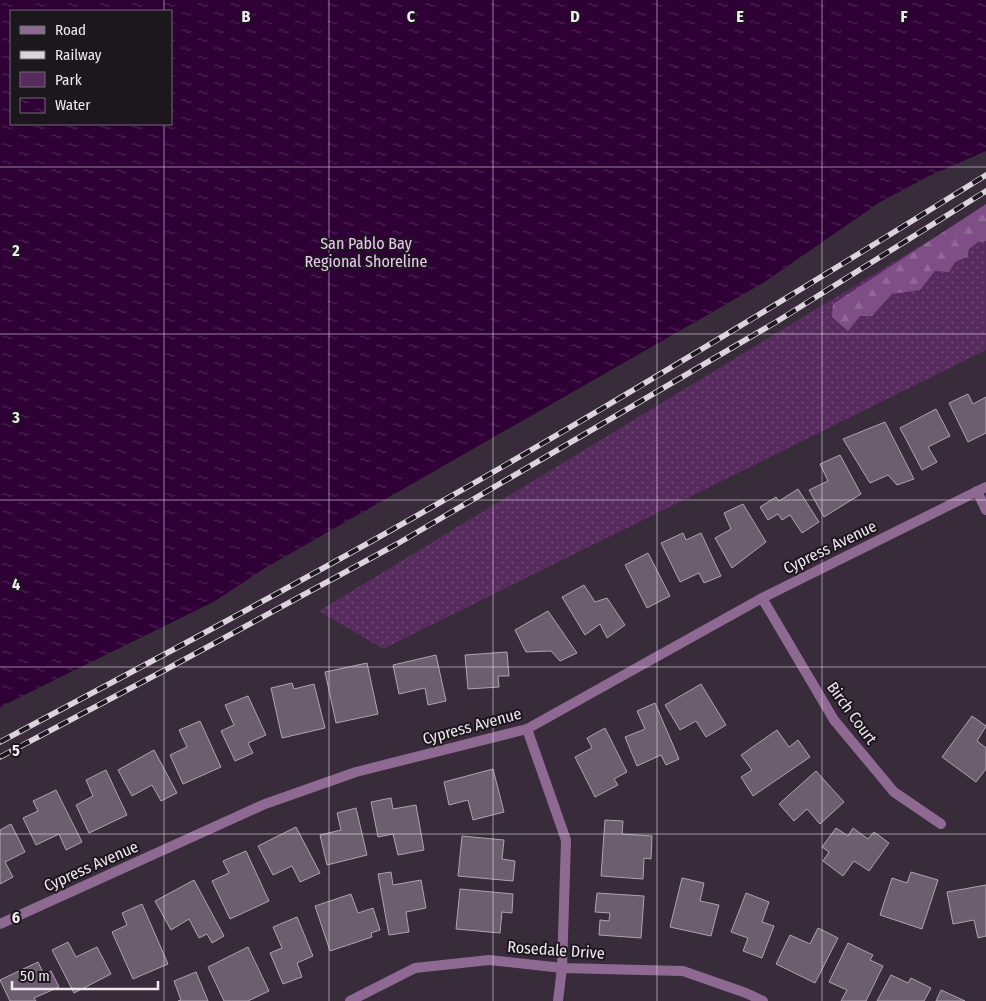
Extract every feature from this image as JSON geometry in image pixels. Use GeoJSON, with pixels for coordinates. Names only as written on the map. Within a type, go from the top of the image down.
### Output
{"type":"FeatureCollection","features":[{"type":"Feature","properties":{"kind":"street"},"geometry":{"type":"LineString","coordinates":[[982,489],[986,510]]}},
{"type":"Feature","properties":{"kind":"street","name":"Cypress Avenue"},"geometry":{"type":"LineString","coordinates":[[0,924],[265,804],[356,772],[527,729],[762,598],[982,489]]}},
{"type":"Feature","properties":{"kind":"street","name":"Birch Court"},"geometry":{"type":"LineString","coordinates":[[762,598],[834,720],[894,792],[941,824]]}},
{"type":"Feature","properties":{"kind":"street"},"geometry":{"type":"LineString","coordinates":[[527,729],[566,840],[562,968],[558,1001]]}},
{"type":"Feature","properties":{"kind":"street","name":"Rosedale Drive"},"geometry":{"type":"LineString","coordinates":[[350,1001],[415,968],[489,960],[562,968],[683,971],[746,993],[763,1001]]}},
{"type":"Feature","properties":{"kind":"green space"},"geometry":{"type":"Polygon","coordinates":[[[986,204],[986,241],[978,242],[969,249],[967,257],[955,262],[949,272],[935,271],[920,290],[892,294],[872,316],[860,316],[848,331],[832,317],[833,304],[986,204]]]}},
{"type":"Feature","properties":{"kind":"green space"},"geometry":{"type":"Polygon","coordinates":[[[986,206],[986,350],[383,649],[319,611],[986,206]]]}},
{"type":"Feature","properties":{"kind":"water","name":"San Pablo Bay Regional Shoreline"},"geometry":{"type":"Polygon","coordinates":[[[0,0],[986,0],[986,151],[931,175],[880,202],[763,283],[265,568],[215,601],[0,707],[0,0]]]}},
{"type":"Feature","properties":{"kind":"building"},"geometry":{"type":"Polygon","coordinates":[[[968,394],[973,404],[986,397],[986,433],[968,442],[949,403],[968,394]]]}},
{"type":"Feature","properties":{"kind":"building"},"geometry":{"type":"Polygon","coordinates":[[[936,409],[950,436],[928,447],[937,462],[922,470],[900,428],[936,409]]]}},
{"type":"Feature","properties":{"kind":"building"},"geometry":{"type":"Polygon","coordinates":[[[885,422],[914,479],[897,485],[888,475],[870,483],[843,439],[885,422]]]}},
{"type":"Feature","properties":{"kind":"building"},"geometry":{"type":"Polygon","coordinates":[[[840,455],[861,494],[824,517],[809,490],[828,481],[820,464],[840,455]]]}},
{"type":"Feature","properties":{"kind":"building"},"geometry":{"type":"Polygon","coordinates":[[[798,489],[819,522],[802,533],[790,515],[782,520],[778,514],[768,520],[760,507],[776,497],[779,501],[798,489]]]}},
{"type":"Feature","properties":{"kind":"building"},"geometry":{"type":"Polygon","coordinates":[[[743,504],[766,542],[732,568],[715,538],[731,529],[724,513],[743,504]]]}},
{"type":"Feature","properties":{"kind":"building"},"geometry":{"type":"Polygon","coordinates":[[[683,533],[686,540],[701,533],[721,576],[704,583],[699,573],[680,582],[661,543],[683,533]]]}},
{"type":"Feature","properties":{"kind":"building"},"geometry":{"type":"Polygon","coordinates":[[[648,553],[670,596],[647,608],[625,565],[648,553]]]}},
{"type":"Feature","properties":{"kind":"building"},"geometry":{"type":"Polygon","coordinates":[[[584,585],[595,602],[607,598],[625,625],[607,638],[600,624],[585,635],[562,597],[584,585]]]}},
{"type":"Feature","properties":{"kind":"building"},"geometry":{"type":"Polygon","coordinates":[[[548,611],[577,653],[560,661],[551,651],[526,652],[515,630],[548,611]]]}},
{"type":"Feature","properties":{"kind":"building"},"geometry":{"type":"Polygon","coordinates":[[[507,652],[509,676],[498,676],[499,687],[468,689],[465,655],[507,652]]]}},
{"type":"Feature","properties":{"kind":"building"},"geometry":{"type":"Polygon","coordinates":[[[436,655],[446,701],[428,705],[425,688],[399,694],[393,665],[436,655]]]}},
{"type":"Feature","properties":{"kind":"building"},"geometry":{"type":"Polygon","coordinates":[[[367,663],[378,714],[336,723],[325,672],[367,663]]]}},
{"type":"Feature","properties":{"kind":"building"},"geometry":{"type":"Polygon","coordinates":[[[292,683],[294,689],[314,684],[325,728],[282,738],[271,688],[292,683]]]}},
{"type":"Feature","properties":{"kind":"building"},"geometry":{"type":"Polygon","coordinates":[[[701,684],[726,725],[706,737],[696,721],[680,730],[665,705],[701,684]]]}},
{"type":"Feature","properties":{"kind":"building"},"geometry":{"type":"Polygon","coordinates":[[[248,696],[266,735],[248,743],[253,753],[235,761],[221,731],[234,725],[225,705],[248,696]]]}},
{"type":"Feature","properties":{"kind":"building"},"geometry":{"type":"Polygon","coordinates":[[[655,703],[679,759],[666,765],[661,755],[637,766],[625,737],[645,729],[637,711],[655,703]]]}},
{"type":"Feature","properties":{"kind":"building"},"geometry":{"type":"Polygon","coordinates":[[[972,716],[986,726],[977,741],[986,748],[986,769],[976,782],[942,757],[972,716]]]}},
{"type":"Feature","properties":{"kind":"building"},"geometry":{"type":"Polygon","coordinates":[[[200,721],[221,767],[183,784],[170,755],[187,747],[179,730],[200,721]]]}},
{"type":"Feature","properties":{"kind":"building"},"geometry":{"type":"Polygon","coordinates":[[[605,728],[627,772],[614,779],[618,785],[595,797],[575,757],[592,748],[587,738],[605,728]]]}},
{"type":"Feature","properties":{"kind":"building"},"geometry":{"type":"Polygon","coordinates":[[[777,730],[789,747],[798,740],[810,757],[753,796],[741,777],[752,770],[741,755],[777,730]]]}},
{"type":"Feature","properties":{"kind":"building"},"geometry":{"type":"Polygon","coordinates":[[[154,750],[177,793],[161,801],[152,785],[132,796],[118,770],[154,750]]]}},
{"type":"Feature","properties":{"kind":"building"},"geometry":{"type":"Polygon","coordinates":[[[493,769],[504,812],[473,820],[468,800],[449,805],[444,782],[493,769]]]}},
{"type":"Feature","properties":{"kind":"building"},"geometry":{"type":"Polygon","coordinates":[[[106,770],[127,815],[89,833],[76,805],[93,796],[86,780],[106,770]]]}},
{"type":"Feature","properties":{"kind":"building"},"geometry":{"type":"Polygon","coordinates":[[[816,771],[844,802],[820,824],[807,809],[794,821],[779,804],[816,771]]]}},
{"type":"Feature","properties":{"kind":"building"},"geometry":{"type":"Polygon","coordinates":[[[56,790],[82,842],[66,850],[59,834],[36,845],[23,818],[38,811],[33,801],[56,790]]]}},
{"type":"Feature","properties":{"kind":"building"},"geometry":{"type":"Polygon","coordinates":[[[391,798],[393,809],[416,805],[424,850],[398,855],[393,834],[378,837],[371,802],[391,798]]]}},
{"type":"Feature","properties":{"kind":"building"},"geometry":{"type":"Polygon","coordinates":[[[356,808],[367,855],[327,865],[320,835],[341,830],[337,813],[356,808]]]}},
{"type":"Feature","properties":{"kind":"building"},"geometry":{"type":"Polygon","coordinates":[[[605,820],[623,821],[622,834],[652,836],[651,859],[644,858],[643,879],[601,876],[605,820]]]}},
{"type":"Feature","properties":{"kind":"building"},"geometry":{"type":"Polygon","coordinates":[[[11,824],[25,852],[5,862],[13,877],[0,884],[0,830],[11,824]]]}},
{"type":"Feature","properties":{"kind":"building"},"geometry":{"type":"Polygon","coordinates":[[[296,827],[320,873],[300,882],[292,866],[273,875],[258,846],[296,827]]]}},
{"type":"Feature","properties":{"kind":"building"},"geometry":{"type":"Polygon","coordinates":[[[836,828],[848,836],[853,828],[868,839],[874,832],[889,843],[869,871],[854,861],[843,876],[823,861],[829,852],[822,847],[836,828]]]}},
{"type":"Feature","properties":{"kind":"building"},"geometry":{"type":"Polygon","coordinates":[[[462,836],[504,840],[502,859],[515,861],[513,881],[458,876],[462,836]]]}},
{"type":"Feature","properties":{"kind":"building"},"geometry":{"type":"Polygon","coordinates":[[[246,851],[269,901],[230,919],[212,881],[229,873],[223,861],[246,851]]]}},
{"type":"Feature","properties":{"kind":"building"},"geometry":{"type":"Polygon","coordinates":[[[391,872],[393,885],[421,880],[426,908],[406,912],[409,932],[389,935],[378,874],[391,872]]]}},
{"type":"Feature","properties":{"kind":"building"},"geometry":{"type":"Polygon","coordinates":[[[911,872],[938,880],[922,929],[880,915],[892,878],[907,883],[911,872]]]}},
{"type":"Feature","properties":{"kind":"building"},"geometry":{"type":"Polygon","coordinates":[[[682,878],[704,883],[700,901],[719,905],[711,936],[670,927],[682,878]]]}},
{"type":"Feature","properties":{"kind":"building"},"geometry":{"type":"Polygon","coordinates":[[[194,880],[224,936],[212,943],[207,934],[199,938],[189,919],[171,930],[155,901],[194,880]]]}},
{"type":"Feature","properties":{"kind":"building"},"geometry":{"type":"Polygon","coordinates":[[[986,885],[986,936],[978,938],[974,920],[953,924],[947,892],[986,885]]]}},
{"type":"Feature","properties":{"kind":"building"},"geometry":{"type":"Polygon","coordinates":[[[460,889],[513,894],[512,913],[502,912],[500,933],[456,929],[460,889]]]}},
{"type":"Feature","properties":{"kind":"building"},"geometry":{"type":"Polygon","coordinates":[[[597,893],[644,896],[641,938],[599,935],[600,920],[609,921],[610,913],[595,912],[597,893]]]}},
{"type":"Feature","properties":{"kind":"building"},"geometry":{"type":"Polygon","coordinates":[[[746,893],[769,902],[762,922],[774,926],[762,958],[743,951],[748,938],[731,932],[746,893]]]}},
{"type":"Feature","properties":{"kind":"building"},"geometry":{"type":"Polygon","coordinates":[[[351,894],[358,913],[373,908],[380,930],[371,933],[372,937],[330,951],[315,906],[351,894]]]}},
{"type":"Feature","properties":{"kind":"building"},"geometry":{"type":"Polygon","coordinates":[[[142,904],[168,964],[133,979],[112,932],[127,925],[122,913],[142,904]]]}},
{"type":"Feature","properties":{"kind":"building"},"geometry":{"type":"Polygon","coordinates":[[[297,917],[313,956],[297,963],[302,977],[283,984],[270,953],[282,948],[273,927],[297,917]]]}},
{"type":"Feature","properties":{"kind":"building"},"geometry":{"type":"Polygon","coordinates":[[[818,928],[838,938],[815,983],[776,964],[790,935],[810,944],[818,928]]]}},
{"type":"Feature","properties":{"kind":"building"},"geometry":{"type":"Polygon","coordinates":[[[68,942],[76,957],[97,947],[111,974],[74,993],[52,950],[68,942]]]}},
{"type":"Feature","properties":{"kind":"building"},"geometry":{"type":"Polygon","coordinates":[[[848,943],[873,955],[870,960],[883,966],[866,1001],[841,1001],[847,990],[829,982],[848,943]]]}},
{"type":"Feature","properties":{"kind":"building"},"geometry":{"type":"Polygon","coordinates":[[[248,947],[269,991],[248,1001],[224,1001],[208,967],[248,947]]]}},
{"type":"Feature","properties":{"kind":"building"},"geometry":{"type":"Polygon","coordinates":[[[38,962],[44,975],[51,971],[59,987],[34,998],[36,1001],[10,1001],[0,980],[38,962]]]}},
{"type":"Feature","properties":{"kind":"building"},"geometry":{"type":"Polygon","coordinates":[[[196,972],[208,1001],[178,1001],[181,1000],[174,981],[196,972]]]}},
{"type":"Feature","properties":{"kind":"building"},"geometry":{"type":"Polygon","coordinates":[[[891,975],[908,983],[911,978],[931,988],[924,1001],[877,1001],[891,975]]]}},
{"type":"Feature","properties":{"kind":"building"},"geometry":{"type":"Polygon","coordinates":[[[941,990],[965,1001],[936,1001],[941,990]]]}},
{"type":"Feature","properties":{"kind":"railway"},"geometry":{"type":"LineString","coordinates":[[0,742],[271,597],[502,467],[710,344],[986,175]]}},
{"type":"Feature","properties":{"kind":"railway"},"geometry":{"type":"LineString","coordinates":[[0,757],[397,544],[776,322],[986,191]]}}]}
